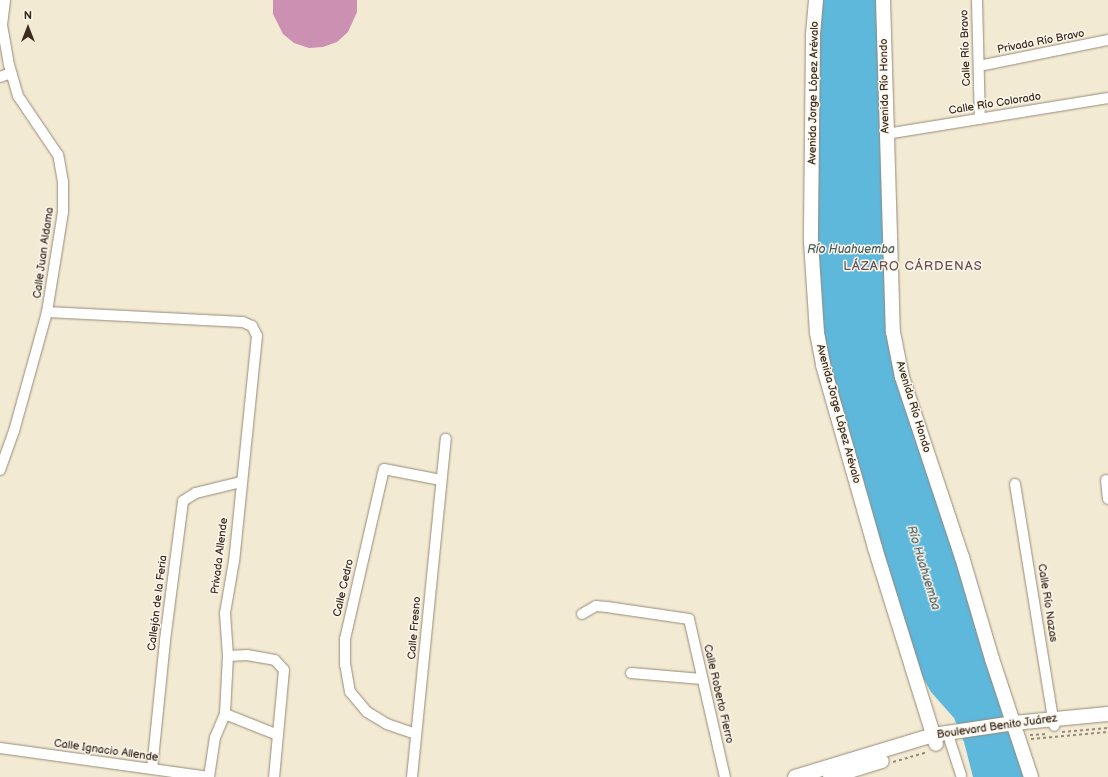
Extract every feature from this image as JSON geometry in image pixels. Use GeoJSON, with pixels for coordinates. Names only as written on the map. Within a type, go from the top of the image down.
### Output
{"type":"FeatureCollection","features":[{"type":"Feature","properties":{"kind":"street","name":"Calle Juan Aldama"},"geometry":{"type":"LineString","coordinates":[[0,470],[14,431],[47,312],[63,212],[63,182],[58,155],[18,96],[6,69],[2,25],[5,0]]}},
{"type":"Feature","properties":{"kind":"street","name":"Avenida Jorge López Arévalo"},"geometry":{"type":"LineString","coordinates":[[816,0],[813,37],[812,242],[817,333],[823,365],[875,548],[944,740]]}},
{"type":"Feature","properties":{"kind":"street","name":"Avenida Río Hondo"},"geometry":{"type":"LineString","coordinates":[[883,0],[893,332],[902,377],[962,557],[992,659],[1031,777]]}},
{"type":"Feature","properties":{"kind":"street","name":"Calle Río Bravo"},"geometry":{"type":"LineString","coordinates":[[977,0],[980,119]]}},
{"type":"Feature","properties":{"kind":"street","name":"Privada Río Bravo"},"geometry":{"type":"LineString","coordinates":[[979,66],[1108,40]]}},
{"type":"Feature","properties":{"kind":"street"},"geometry":{"type":"LineString","coordinates":[[0,77],[6,69]]}},
{"type":"Feature","properties":{"kind":"street","name":"Calle Río Colorado"},"geometry":{"type":"LineString","coordinates":[[886,134],[1108,98]]}},
{"type":"Feature","properties":{"kind":"street","name":"Privada Allende"},"geometry":{"type":"LineString","coordinates":[[47,312],[243,322],[252,326],[257,336],[234,561],[225,613],[228,656],[225,714],[215,737],[209,777]]}},
{"type":"Feature","properties":{"kind":"street","name":"Calle Fresno"},"geometry":{"type":"LineString","coordinates":[[412,777],[446,439]]}},
{"type":"Feature","properties":{"kind":"street","name":"Calle Cedro"},"geometry":{"type":"LineString","coordinates":[[416,734],[387,724],[367,712],[350,692],[345,665],[345,639],[384,469],[441,480]]}},
{"type":"Feature","properties":{"kind":"street"},"geometry":{"type":"LineString","coordinates":[[1106,480],[1108,499]]}},
{"type":"Feature","properties":{"kind":"street","name":"Callejón de la Feria"},"geometry":{"type":"LineString","coordinates":[[152,769],[165,640],[183,501],[196,493],[241,482]]}},
{"type":"Feature","properties":{"kind":"street","name":"Calle Río Nazas"},"geometry":{"type":"LineString","coordinates":[[1015,484],[1053,728]]}},
{"type":"Feature","properties":{"kind":"street","name":"Calle Roberto Fierro"},"geometry":{"type":"LineString","coordinates":[[582,614],[596,606],[689,619],[725,777]]}},
{"type":"Feature","properties":{"kind":"street"},"geometry":{"type":"LineString","coordinates":[[228,656],[247,655],[275,660],[284,670],[274,777]]}},
{"type":"Feature","properties":{"kind":"street"},"geometry":{"type":"LineString","coordinates":[[631,673],[702,679]]}},
{"type":"Feature","properties":{"kind":"street"},"geometry":{"type":"LineString","coordinates":[[225,714],[278,735]]}},
{"type":"Feature","properties":{"kind":"street","name":"Boulevard Benito Juárez"},"geometry":{"type":"LineString","coordinates":[[1053,728],[1108,714]]}},
{"type":"Feature","properties":{"kind":"street","name":"Boulevard Benito Juárez"},"geometry":{"type":"LineString","coordinates":[[795,777],[944,740],[1001,728],[1017,732],[1108,723]]}},
{"type":"Feature","properties":{"kind":"street"},"geometry":{"type":"LineString","coordinates":[[944,740],[961,775]]}},
{"type":"Feature","properties":{"kind":"street","name":"Boulevard Benito Juárez"},"geometry":{"type":"LineString","coordinates":[[830,777],[944,740]]}},
{"type":"Feature","properties":{"kind":"street","name":"Calle Ignacio Allende"},"geometry":{"type":"LineString","coordinates":[[0,748],[209,777]]}},
{"type":"Feature","properties":{"kind":"path"},"geometry":{"type":"LineString","coordinates":[[1017,732],[1053,728],[1108,728]]}},
{"type":"Feature","properties":{"kind":"path"},"geometry":{"type":"LineString","coordinates":[[1017,732],[1108,732]]}},
{"type":"Feature","properties":{"kind":"path"},"geometry":{"type":"LineString","coordinates":[[890,763],[944,740]]}},
{"type":"Feature","properties":{"kind":"water","name":"Río Huahuemba"},"geometry":{"type":"Polygon","coordinates":[[[820,0],[882,0],[893,335],[1028,777],[973,777],[964,742],[954,718],[931,692],[909,653],[862,499],[815,298],[820,0]]]}},
{"type":"Feature","properties":{"kind":"building"},"geometry":{"type":"Polygon","coordinates":[[[273,0],[357,0],[357,12],[348,32],[337,42],[323,47],[309,48],[294,43],[283,34],[273,14],[273,0]]]}},
{"type":"Feature","properties":{"kind":"district","name":"LÁZARO CÁRDENAS"},"geometry":{"type":"Point","coordinates":[913,266]}}]}
